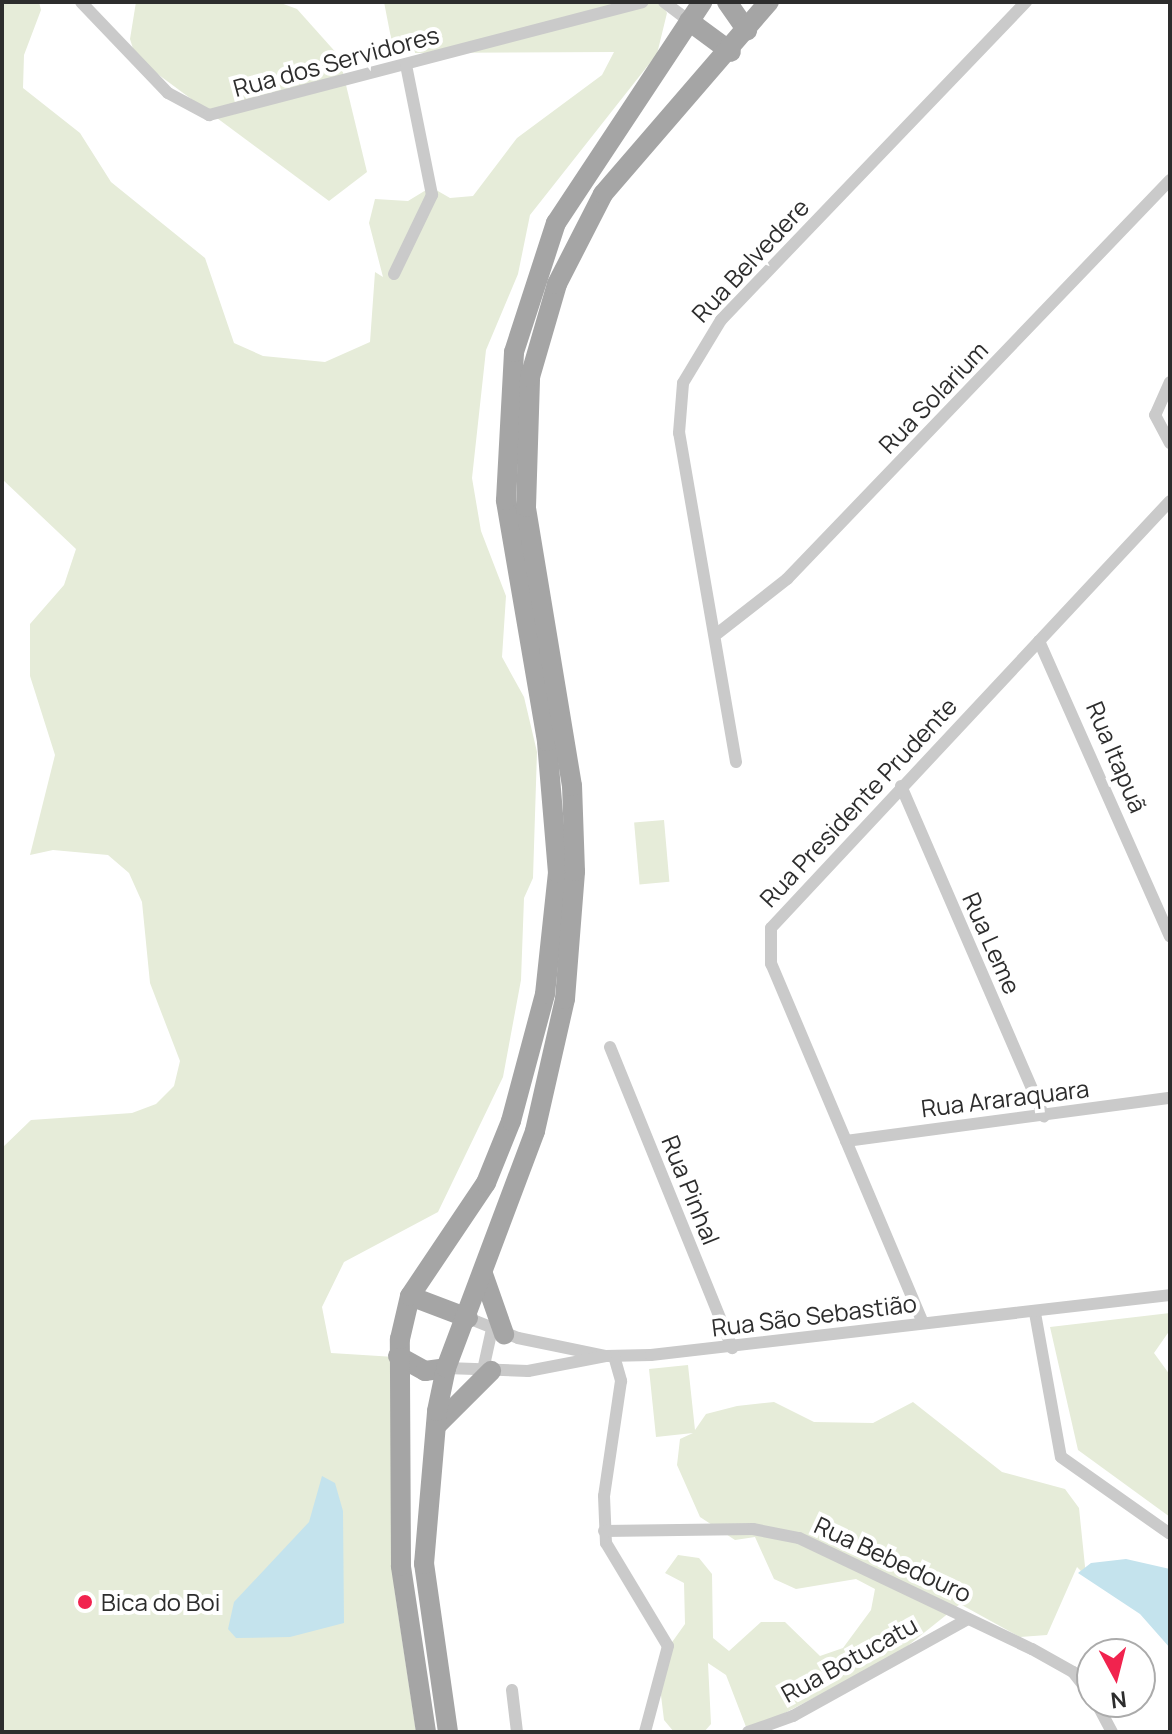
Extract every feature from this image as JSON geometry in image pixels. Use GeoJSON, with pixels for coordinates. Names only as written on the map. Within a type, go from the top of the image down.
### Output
{"type":"FeatureCollection","features":[{"type":"Feature","properties":{"kind":"main road"},"geometry":{"type":"LineString","coordinates":[[426,1732],[401,1566],[398,1356],[410,1296],[473,1206],[511,1121],[531,1059],[554,934],[556,807],[506,500],[506,423],[523,309],[556,223],[702,2]]}},
{"type":"Feature","properties":{"kind":"main road"},"geometry":{"type":"LineString","coordinates":[[727,2],[747,31]]}},
{"type":"Feature","properties":{"kind":"main road"},"geometry":{"type":"LineString","coordinates":[[448,1732],[424,1564],[436,1426],[446,1368],[468,1318],[483,1268],[535,1131],[565,999],[575,871],[572,786],[526,507],[530,377],[557,284],[603,194],[731,52],[769,2]]}},
{"type":"Feature","properties":{"kind":"main road"},"geometry":{"type":"LineString","coordinates":[[689,21],[731,52]]}},
{"type":"Feature","properties":{"kind":"main road"},"geometry":{"type":"LineString","coordinates":[[483,1268],[498,1332]]}},
{"type":"Feature","properties":{"kind":"main road"},"geometry":{"type":"LineString","coordinates":[[410,1296],[468,1318]]}},
{"type":"Feature","properties":{"kind":"main road"},"geometry":{"type":"LineString","coordinates":[[398,1356],[425,1371],[446,1368]]}},
{"type":"Feature","properties":{"kind":"main road"},"geometry":{"type":"LineString","coordinates":[[436,1426],[487,1371]]}},
{"type":"Feature","properties":{"kind":"street","name":"Rua dos Servidores"},"geometry":{"type":"LineString","coordinates":[[81,2],[111,41],[197,113],[270,103],[642,2]]}},
{"type":"Feature","properties":{"kind":"street"},"geometry":{"type":"LineString","coordinates":[[664,2],[689,21]]}},
{"type":"Feature","properties":{"kind":"street","name":"Rua Belvedere"},"geometry":{"type":"LineString","coordinates":[[736,762],[718,633],[679,433],[678,407],[693,356],[1026,2]]}},
{"type":"Feature","properties":{"kind":"street"},"geometry":{"type":"LineString","coordinates":[[394,274],[432,195],[406,65]]}},
{"type":"Feature","properties":{"kind":"street","name":"Rua Solarium"},"geometry":{"type":"LineString","coordinates":[[718,633],[787,579],[1170,180]]}},
{"type":"Feature","properties":{"kind":"street"},"geometry":{"type":"LineString","coordinates":[[1170,382],[1155,415],[1170,443]]}},
{"type":"Feature","properties":{"kind":"street","name":"Rua Presidente Prudente"},"geometry":{"type":"LineString","coordinates":[[923,1323],[768,946],[780,912],[1170,501]]}},
{"type":"Feature","properties":{"kind":"street","name":"Rua Itapuã"},"geometry":{"type":"LineString","coordinates":[[1039,641],[1170,936]]}},
{"type":"Feature","properties":{"kind":"street","name":"Rua Leme"},"geometry":{"type":"LineString","coordinates":[[901,786],[1044,1116]]}},
{"type":"Feature","properties":{"kind":"street","name":"Rua Pinhal"},"geometry":{"type":"LineString","coordinates":[[610,1047],[732,1348]]}},
{"type":"Feature","properties":{"kind":"street","name":"Rua Araraquara"},"geometry":{"type":"LineString","coordinates":[[846,1141],[1170,1098]]}},
{"type":"Feature","properties":{"kind":"street","name":"Rua São Sebastião"},"geometry":{"type":"LineString","coordinates":[[468,1318],[498,1332],[610,1356],[732,1348],[1170,1295]]}},
{"type":"Feature","properties":{"kind":"street"},"geometry":{"type":"LineString","coordinates":[[1035,1313],[1061,1457],[1170,1534]]}},
{"type":"Feature","properties":{"kind":"street"},"geometry":{"type":"LineString","coordinates":[[487,1371],[498,1332]]}},
{"type":"Feature","properties":{"kind":"street"},"geometry":{"type":"LineString","coordinates":[[446,1368],[487,1371],[592,1364],[610,1356],[621,1381],[604,1531],[615,1569],[667,1638],[645,1732]]}},
{"type":"Feature","properties":{"kind":"street","name":"Rua Bebedouro"},"geometry":{"type":"LineString","coordinates":[[604,1531],[753,1529],[799,1538],[968,1619],[1076,1676]]}},
{"type":"Feature","properties":{"kind":"street","name":"Rua Botucatu"},"geometry":{"type":"LineString","coordinates":[[748,1732],[779,1728],[968,1619]]}},
{"type":"Feature","properties":{"kind":"street"},"geometry":{"type":"LineString","coordinates":[[512,1690],[517,1732]]}},
{"type":"Feature","properties":{"kind":"green space"},"geometry":{"type":"Polygon","coordinates":[[[2,2],[39,2],[41,10],[24,55],[23,88],[80,133],[111,182],[205,258],[234,343],[263,356],[325,362],[370,342],[375,272],[383,277],[369,223],[375,199],[408,201],[431,187],[450,198],[473,196],[517,138],[602,75],[614,52],[407,53],[391,38],[384,2],[661,2],[667,13],[657,54],[530,215],[518,274],[486,350],[472,478],[481,531],[506,596],[502,657],[524,697],[537,752],[533,878],[524,898],[521,980],[503,1077],[438,1212],[344,1262],[322,1307],[331,1353],[395,1357],[394,1586],[416,1732],[2,1732],[2,1148],[31,1120],[132,1113],[156,1104],[174,1086],[180,1061],[150,983],[142,902],[129,873],[108,855],[53,850],[30,855],[55,755],[30,676],[30,624],[64,585],[76,549],[2,479],[2,2]]]}},
{"type":"Feature","properties":{"kind":"green space"},"geometry":{"type":"Polygon","coordinates":[[[136,2],[278,2],[297,9],[339,56],[367,172],[329,201],[136,58],[130,39],[136,2]]]}},
{"type":"Feature","properties":{"kind":"green space"},"geometry":{"type":"Polygon","coordinates":[[[664,820],[669,882],[640,884],[634,823],[664,820]]]}},
{"type":"Feature","properties":{"kind":"green space"},"geometry":{"type":"Polygon","coordinates":[[[1170,1313],[1170,1330],[1154,1353],[1170,1375],[1170,1517],[1078,1450],[1050,1327],[1170,1313]]]}},
{"type":"Feature","properties":{"kind":"green space"},"geometry":{"type":"Polygon","coordinates":[[[688,1365],[695,1430],[706,1414],[737,1406],[774,1402],[814,1422],[873,1423],[913,1402],[1002,1472],[1065,1489],[1079,1508],[1086,1576],[1077,1567],[1047,1635],[1020,1637],[960,1604],[895,1656],[748,1732],[726,1675],[708,1663],[711,1724],[704,1732],[674,1732],[664,1720],[659,1679],[660,1659],[685,1624],[684,1583],[665,1573],[678,1555],[699,1558],[712,1574],[713,1638],[729,1651],[761,1622],[785,1622],[820,1656],[843,1648],[871,1610],[875,1589],[856,1579],[796,1589],[774,1579],[755,1537],[735,1540],[700,1517],[677,1465],[680,1439],[693,1433],[656,1437],[649,1369],[688,1365]]]}},
{"type":"Feature","properties":{"kind":"water"},"geometry":{"type":"Polygon","coordinates":[[[322,1476],[335,1483],[343,1511],[344,1623],[290,1637],[236,1638],[228,1629],[234,1602],[309,1522],[322,1476]]]}},
{"type":"Feature","properties":{"kind":"water"},"geometry":{"type":"Polygon","coordinates":[[[1126,1559],[1170,1569],[1170,1648],[1140,1614],[1078,1573],[1091,1563],[1126,1559]]]}},
{"type":"Feature","properties":{"kind":"place","name":"Bica do Boi"},"geometry":{"type":"Point","coordinates":[85,1602]}}]}
